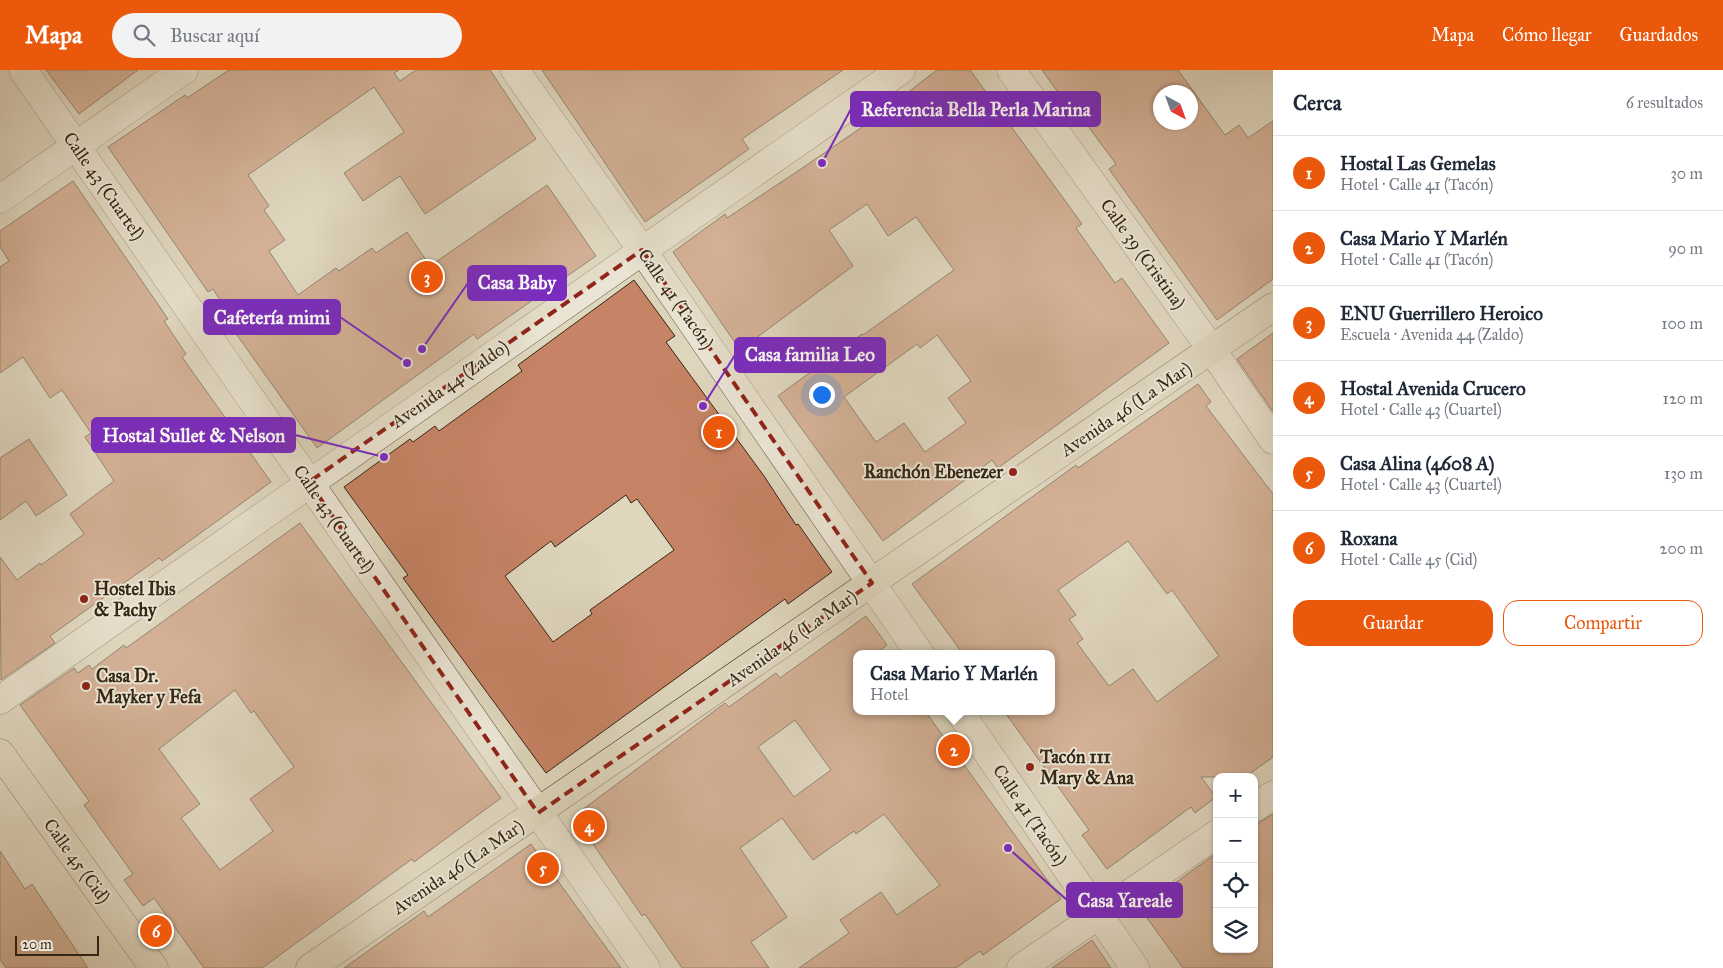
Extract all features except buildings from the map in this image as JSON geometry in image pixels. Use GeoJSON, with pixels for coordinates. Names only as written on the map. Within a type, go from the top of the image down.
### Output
{"type":"FeatureCollection","features":[{"type":"Feature","properties":{"kind":"main road","name":"Avenida 46 (La Mar)"},"geometry":{"type":"LineString","coordinates":[[310,968],[1273,307]]}},
{"type":"Feature","properties":{"kind":"main road","name":"Calle 45 (Cid)"},"geometry":{"type":"LineString","coordinates":[[0,754],[154,968]]}},
{"type":"Feature","properties":{"kind":"street","name":"Calle 43 (Cuartel)"},"geometry":{"type":"LineString","coordinates":[[23,70],[646,968]]}},
{"type":"Feature","properties":{"kind":"street"},"geometry":{"type":"LineString","coordinates":[[0,199],[184,70]]}},
{"type":"Feature","properties":{"kind":"street","name":"Calle 41 (Tacón)"},"geometry":{"type":"LineString","coordinates":[[515,70],[642,250],[917,650]]}},
{"type":"Feature","properties":{"kind":"street","name":"Avenida 44 (Zaldo)"},"geometry":{"type":"LineString","coordinates":[[0,700],[309,482],[901,70]]}},
{"type":"Feature","properties":{"kind":"street","name":"Calle 39 (Cristina)"},"geometry":{"type":"LineString","coordinates":[[1011,70],[1212,350],[1273,440]]}},
{"type":"Feature","properties":{"kind":"street","name":"Calle 41 (Tacón)"},"geometry":{"type":"LineString","coordinates":[[962,715],[1135,968]]}},
{"type":"Feature","properties":{"kind":"street"},"geometry":{"type":"LineString","coordinates":[[1258,805],[1273,795]]}},
{"type":"Feature","properties":{"kind":"street"},"geometry":{"type":"LineString","coordinates":[[1021,968],[1213,837]]}},
{"type":"Feature","properties":{"kind":"highlighted area"},"geometry":{"type":"Polygon","coordinates":[[[642,250],[872,583],[538,813],[309,482],[642,250]]]}},
{"type":"Feature","properties":{"kind":"place","name":"Referencia Bella Perla Marina"},"geometry":{"type":"Point","coordinates":[822,163]}},
{"type":"Feature","properties":{"kind":"place","name":"ENU Guerrillero Heroico"},"geometry":{"type":"Point","coordinates":[427,277]}},
{"type":"Feature","properties":{"kind":"place","name":"Casa Baby"},"geometry":{"type":"Point","coordinates":[422,349]}},
{"type":"Feature","properties":{"kind":"place","name":"Cafetería mimi"},"geometry":{"type":"Point","coordinates":[407,363]}},
{"type":"Feature","properties":{"kind":"place","name":"Casa familia Leo"},"geometry":{"type":"Point","coordinates":[703,406]}},
{"type":"Feature","properties":{"kind":"place","name":"Hostal Las Gemelas"},"geometry":{"type":"Point","coordinates":[719,432]}},
{"type":"Feature","properties":{"kind":"place","name":"Hostal Sullet & Nelson"},"geometry":{"type":"Point","coordinates":[384,457]}},
{"type":"Feature","properties":{"kind":"place","name":"Ranchón Ebenezer"},"geometry":{"type":"Point","coordinates":[1013,472]}},
{"type":"Feature","properties":{"kind":"place","name":"Hostel Ibis & Pachy"},"geometry":{"type":"Point","coordinates":[84,599]}},
{"type":"Feature","properties":{"kind":"place","name":"Casa Dr. Mayker y Fefa"},"geometry":{"type":"Point","coordinates":[86,686]}},
{"type":"Feature","properties":{"kind":"place","name":"Casa Mario Y Marlén"},"geometry":{"type":"Point","coordinates":[954,750]}},
{"type":"Feature","properties":{"kind":"place","name":"Tacón 111 Mary & Ana"},"geometry":{"type":"Point","coordinates":[1030,767]}},
{"type":"Feature","properties":{"kind":"place","name":"Hostal Avenida Crucero"},"geometry":{"type":"Point","coordinates":[589,826]}},
{"type":"Feature","properties":{"kind":"place","name":"Casa Yareale"},"geometry":{"type":"Point","coordinates":[1008,848]}},
{"type":"Feature","properties":{"kind":"place","name":"Casa Alina (4608 A)"},"geometry":{"type":"Point","coordinates":[543,868]}},
{"type":"Feature","properties":{"kind":"place","name":"Roxana"},"geometry":{"type":"Point","coordinates":[156,931]}}]}
